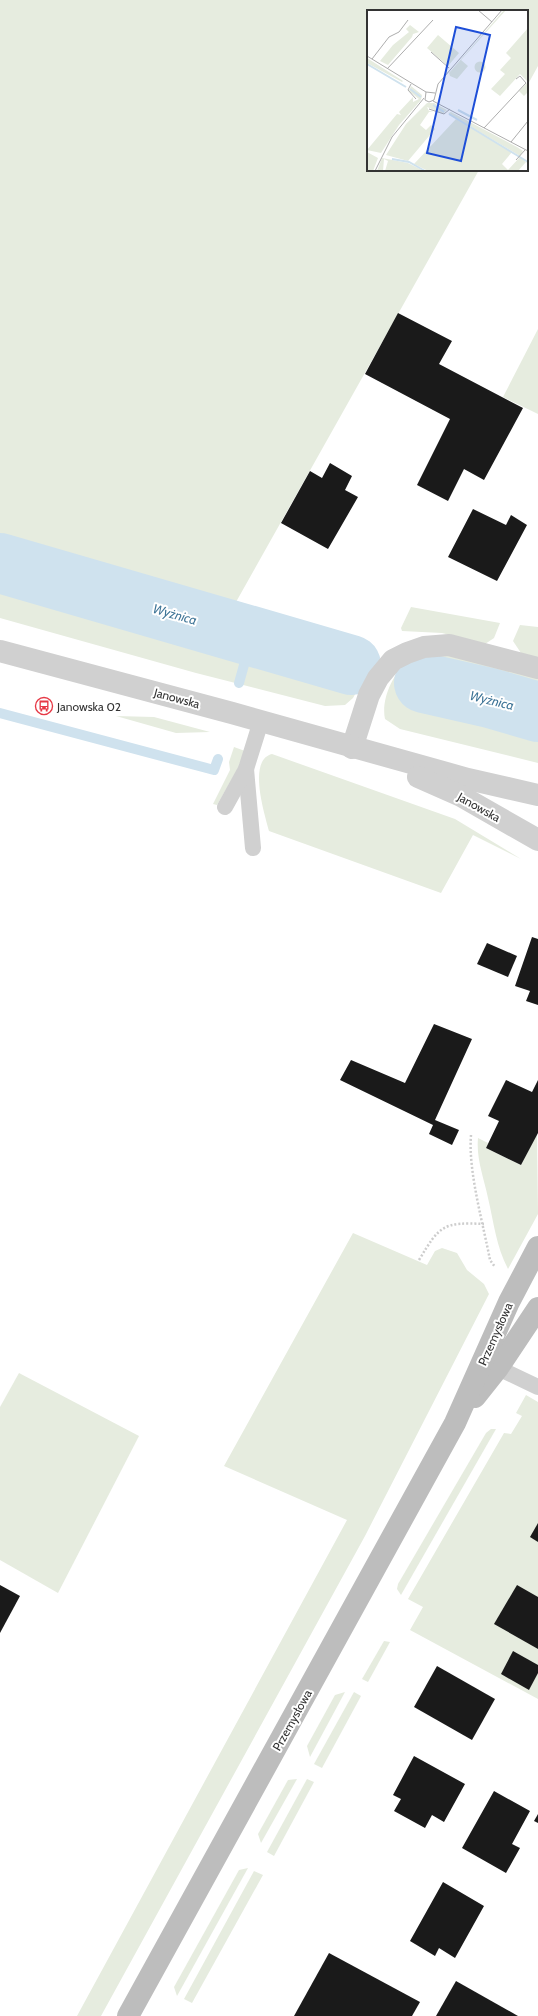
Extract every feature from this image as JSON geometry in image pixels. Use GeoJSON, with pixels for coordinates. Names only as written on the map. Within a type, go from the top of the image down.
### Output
{"type":"FeatureCollection","features":[{"type":"Feature","properties":{"kind":"main road","name":"Przemysłowa"},"geometry":{"type":"LineString","coordinates":[[128,2016],[455,1423],[518,1286],[538,1247]]}},
{"type":"Feature","properties":{"kind":"main road","name":"Przemysłowa"},"geometry":{"type":"LineString","coordinates":[[455,1423],[498,1368],[538,1308]]}},
{"type":"Feature","properties":{"kind":"street"},"geometry":{"type":"LineString","coordinates":[[352,748],[370,695],[378,678],[393,660],[407,653],[424,646],[449,645],[538,668]]}},
{"type":"Feature","properties":{"kind":"street","name":"Janowska"},"geometry":{"type":"LineString","coordinates":[[0,651],[261,721],[352,748],[468,779],[538,795]]}},
{"type":"Feature","properties":{"kind":"street","name":"Janowska"},"geometry":{"type":"LineString","coordinates":[[352,748],[461,796],[538,840]]}},
{"type":"Feature","properties":{"kind":"lane"},"geometry":{"type":"LineString","coordinates":[[225,807],[246,769],[261,721]]}},
{"type":"Feature","properties":{"kind":"lane"},"geometry":{"type":"LineString","coordinates":[[246,769],[253,848]]}},
{"type":"Feature","properties":{"kind":"lane"},"geometry":{"type":"LineString","coordinates":[[498,1368],[538,1387]]}},
{"type":"Feature","properties":{"kind":"path"},"geometry":{"type":"LineString","coordinates":[[471,1135],[471,1160],[490,1260],[499,1275],[518,1286]]}},
{"type":"Feature","properties":{"kind":"path"},"geometry":{"type":"LineString","coordinates":[[419,1260],[431,1240],[446,1226],[459,1223],[484,1224]]}},
{"type":"Feature","properties":{"kind":"shaded area"},"geometry":{"type":"Polygon","coordinates":[[[0,0],[538,0],[538,66],[528,84],[528,10],[367,10],[367,171],[478,171],[227,618],[0,553],[0,0]]]}},
{"type":"Feature","properties":{"kind":"shaded area"},"geometry":{"type":"Polygon","coordinates":[[[538,329],[538,414],[503,397],[538,329]]]}},
{"type":"Feature","properties":{"kind":"shaded area"},"geometry":{"type":"Polygon","coordinates":[[[0,572],[364,678],[353,698],[345,705],[325,706],[196,673],[0,618],[0,572]]]}},
{"type":"Feature","properties":{"kind":"shaded area"},"geometry":{"type":"Polygon","coordinates":[[[411,607],[500,623],[494,638],[485,644],[442,633],[402,631],[401,628],[411,607]]]}},
{"type":"Feature","properties":{"kind":"shaded area"},"geometry":{"type":"Polygon","coordinates":[[[520,625],[538,627],[538,658],[521,653],[513,641],[520,625]]]}},
{"type":"Feature","properties":{"kind":"shaded area"},"geometry":{"type":"Polygon","coordinates":[[[438,654],[473,660],[538,677],[538,763],[400,729],[385,719],[384,712],[386,696],[397,673],[411,661],[438,654]]]}},
{"type":"Feature","properties":{"kind":"shaded area"},"geometry":{"type":"Polygon","coordinates":[[[116,716],[154,717],[210,732],[176,733],[116,716]]]}},
{"type":"Feature","properties":{"kind":"shaded area"},"geometry":{"type":"Polygon","coordinates":[[[234,747],[245,751],[237,770],[217,805],[213,804],[230,770],[229,762],[234,747]]]}},
{"type":"Feature","properties":{"kind":"shaded area"},"geometry":{"type":"Polygon","coordinates":[[[272,754],[455,819],[521,859],[473,835],[441,893],[269,831],[262,801],[259,777],[260,766],[265,758],[272,754]]]}},
{"type":"Feature","properties":{"kind":"shaded area"},"geometry":{"type":"Polygon","coordinates":[[[537,1133],[538,1214],[508,1269],[496,1234],[479,1161],[478,1138],[488,1143],[486,1148],[521,1165],[537,1133]]]}},
{"type":"Feature","properties":{"kind":"shaded area"},"geometry":{"type":"Polygon","coordinates":[[[353,1233],[427,1265],[435,1251],[442,1248],[457,1253],[467,1270],[484,1284],[489,1294],[365,1536],[101,2016],[77,2016],[347,1520],[224,1466],[353,1233]]]}},
{"type":"Feature","properties":{"kind":"shaded area"},"geometry":{"type":"Polygon","coordinates":[[[19,1373],[139,1436],[58,1593],[0,1560],[0,1407],[19,1373]]]}},
{"type":"Feature","properties":{"kind":"shaded area"},"geometry":{"type":"Polygon","coordinates":[[[526,1395],[538,1402],[538,1699],[410,1630],[423,1607],[408,1599],[504,1433],[511,1434],[522,1416],[516,1413],[526,1395]]]}},
{"type":"Feature","properties":{"kind":"shaded area"},"geometry":{"type":"Polygon","coordinates":[[[491,1429],[496,1429],[401,1595],[397,1589],[398,1584],[486,1433],[491,1429]]]}},
{"type":"Feature","properties":{"kind":"shaded area"},"geometry":{"type":"Polygon","coordinates":[[[384,1641],[390,1642],[368,1682],[362,1679],[384,1641]]]}},
{"type":"Feature","properties":{"kind":"shaded area"},"geometry":{"type":"Polygon","coordinates":[[[345,1692],[310,1757],[307,1746],[335,1695],[345,1692]]]}},
{"type":"Feature","properties":{"kind":"shaded area"},"geometry":{"type":"Polygon","coordinates":[[[354,1692],[361,1696],[322,1768],[314,1764],[354,1692]]]}},
{"type":"Feature","properties":{"kind":"shaded area"},"geometry":{"type":"Polygon","coordinates":[[[297,1779],[261,1843],[258,1834],[288,1780],[297,1779]]]}},
{"type":"Feature","properties":{"kind":"shaded area"},"geometry":{"type":"Polygon","coordinates":[[[307,1779],[314,1782],[274,1856],[267,1852],[307,1779]]]}},
{"type":"Feature","properties":{"kind":"shaded area"},"geometry":{"type":"Polygon","coordinates":[[[248,1868],[177,1996],[174,1987],[239,1870],[248,1868]]]}},
{"type":"Feature","properties":{"kind":"shaded area"},"geometry":{"type":"Polygon","coordinates":[[[254,1871],[263,1875],[192,2003],[184,1999],[254,1871]]]}},
{"type":"Feature","properties":{"kind":"building"},"geometry":{"type":"Polygon","coordinates":[[[398,313],[452,341],[439,364],[523,408],[484,480],[464,469],[448,501],[417,485],[450,419],[365,374],[398,313]]]}},
{"type":"Feature","properties":{"kind":"building"},"geometry":{"type":"Polygon","coordinates":[[[330,463],[352,476],[345,490],[358,497],[328,549],[281,523],[310,471],[322,478],[330,463]]]}},
{"type":"Feature","properties":{"kind":"building"},"geometry":{"type":"Polygon","coordinates":[[[473,509],[506,525],[511,515],[527,525],[497,581],[448,557],[473,509]]]}},
{"type":"Feature","properties":{"kind":"building"},"geometry":{"type":"Polygon","coordinates":[[[532,937],[538,939],[538,1005],[526,1001],[530,991],[515,986],[532,937]]]}},
{"type":"Feature","properties":{"kind":"building"},"geometry":{"type":"Polygon","coordinates":[[[487,943],[517,956],[508,977],[477,964],[487,943]]]}},
{"type":"Feature","properties":{"kind":"building"},"geometry":{"type":"Polygon","coordinates":[[[434,1024],[472,1039],[435,1120],[459,1130],[452,1145],[429,1134],[433,1125],[340,1080],[351,1060],[405,1083],[434,1024]]]}},
{"type":"Feature","properties":{"kind":"building"},"geometry":{"type":"Polygon","coordinates":[[[506,1080],[532,1092],[538,1080],[538,1133],[521,1165],[486,1148],[499,1121],[488,1116],[506,1080]]]}},
{"type":"Feature","properties":{"kind":"building"},"geometry":{"type":"Polygon","coordinates":[[[538,1523],[538,1542],[530,1537],[538,1523]]]}},
{"type":"Feature","properties":{"kind":"building"},"geometry":{"type":"Polygon","coordinates":[[[0,1585],[20,1596],[0,1633],[0,1585]]]}},
{"type":"Feature","properties":{"kind":"building"},"geometry":{"type":"Polygon","coordinates":[[[517,1585],[538,1597],[538,1649],[494,1624],[517,1585]]]}},
{"type":"Feature","properties":{"kind":"building"},"geometry":{"type":"Polygon","coordinates":[[[513,1651],[538,1665],[538,1673],[529,1690],[501,1674],[513,1651]]]}},
{"type":"Feature","properties":{"kind":"building"},"geometry":{"type":"Polygon","coordinates":[[[437,1666],[495,1699],[472,1740],[414,1707],[437,1666]]]}},
{"type":"Feature","properties":{"kind":"building"},"geometry":{"type":"Polygon","coordinates":[[[414,1756],[465,1784],[444,1822],[432,1815],[425,1828],[394,1811],[401,1799],[393,1795],[414,1756]]]}},
{"type":"Feature","properties":{"kind":"building"},"geometry":{"type":"Polygon","coordinates":[[[494,1791],[530,1811],[512,1844],[520,1848],[506,1873],[462,1848],[494,1791]]]}},
{"type":"Feature","properties":{"kind":"building"},"geometry":{"type":"Polygon","coordinates":[[[538,1814],[538,1823],[534,1821],[538,1814]]]}},
{"type":"Feature","properties":{"kind":"building"},"geometry":{"type":"Polygon","coordinates":[[[443,1882],[484,1906],[455,1958],[439,1948],[435,1956],[410,1941],[443,1882]]]}},
{"type":"Feature","properties":{"kind":"building"},"geometry":{"type":"Polygon","coordinates":[[[329,1953],[420,2002],[412,2016],[294,2016],[329,1953]]]}},
{"type":"Feature","properties":{"kind":"building"},"geometry":{"type":"Polygon","coordinates":[[[456,1981],[518,2016],[436,2016],[456,1981]]]}},
{"type":"Feature","properties":{"kind":"waterway","name":"Wyżnica"},"geometry":{"type":"LineString","coordinates":[[0,563],[351,665]]}},
{"type":"Feature","properties":{"kind":"waterway"},"geometry":{"type":"LineString","coordinates":[[239,683],[252,636]]}},
{"type":"Feature","properties":{"kind":"waterway","name":"Wyżnica"},"geometry":{"type":"LineString","coordinates":[[424,683],[490,698],[538,712]]}},
{"type":"Feature","properties":{"kind":"waterway"},"geometry":{"type":"LineString","coordinates":[[0,713],[214,770],[218,759]]}},
{"type":"Feature","properties":{"kind":"place","name":"Janowska 02"},"geometry":{"type":"Point","coordinates":[44,706]}}]}
